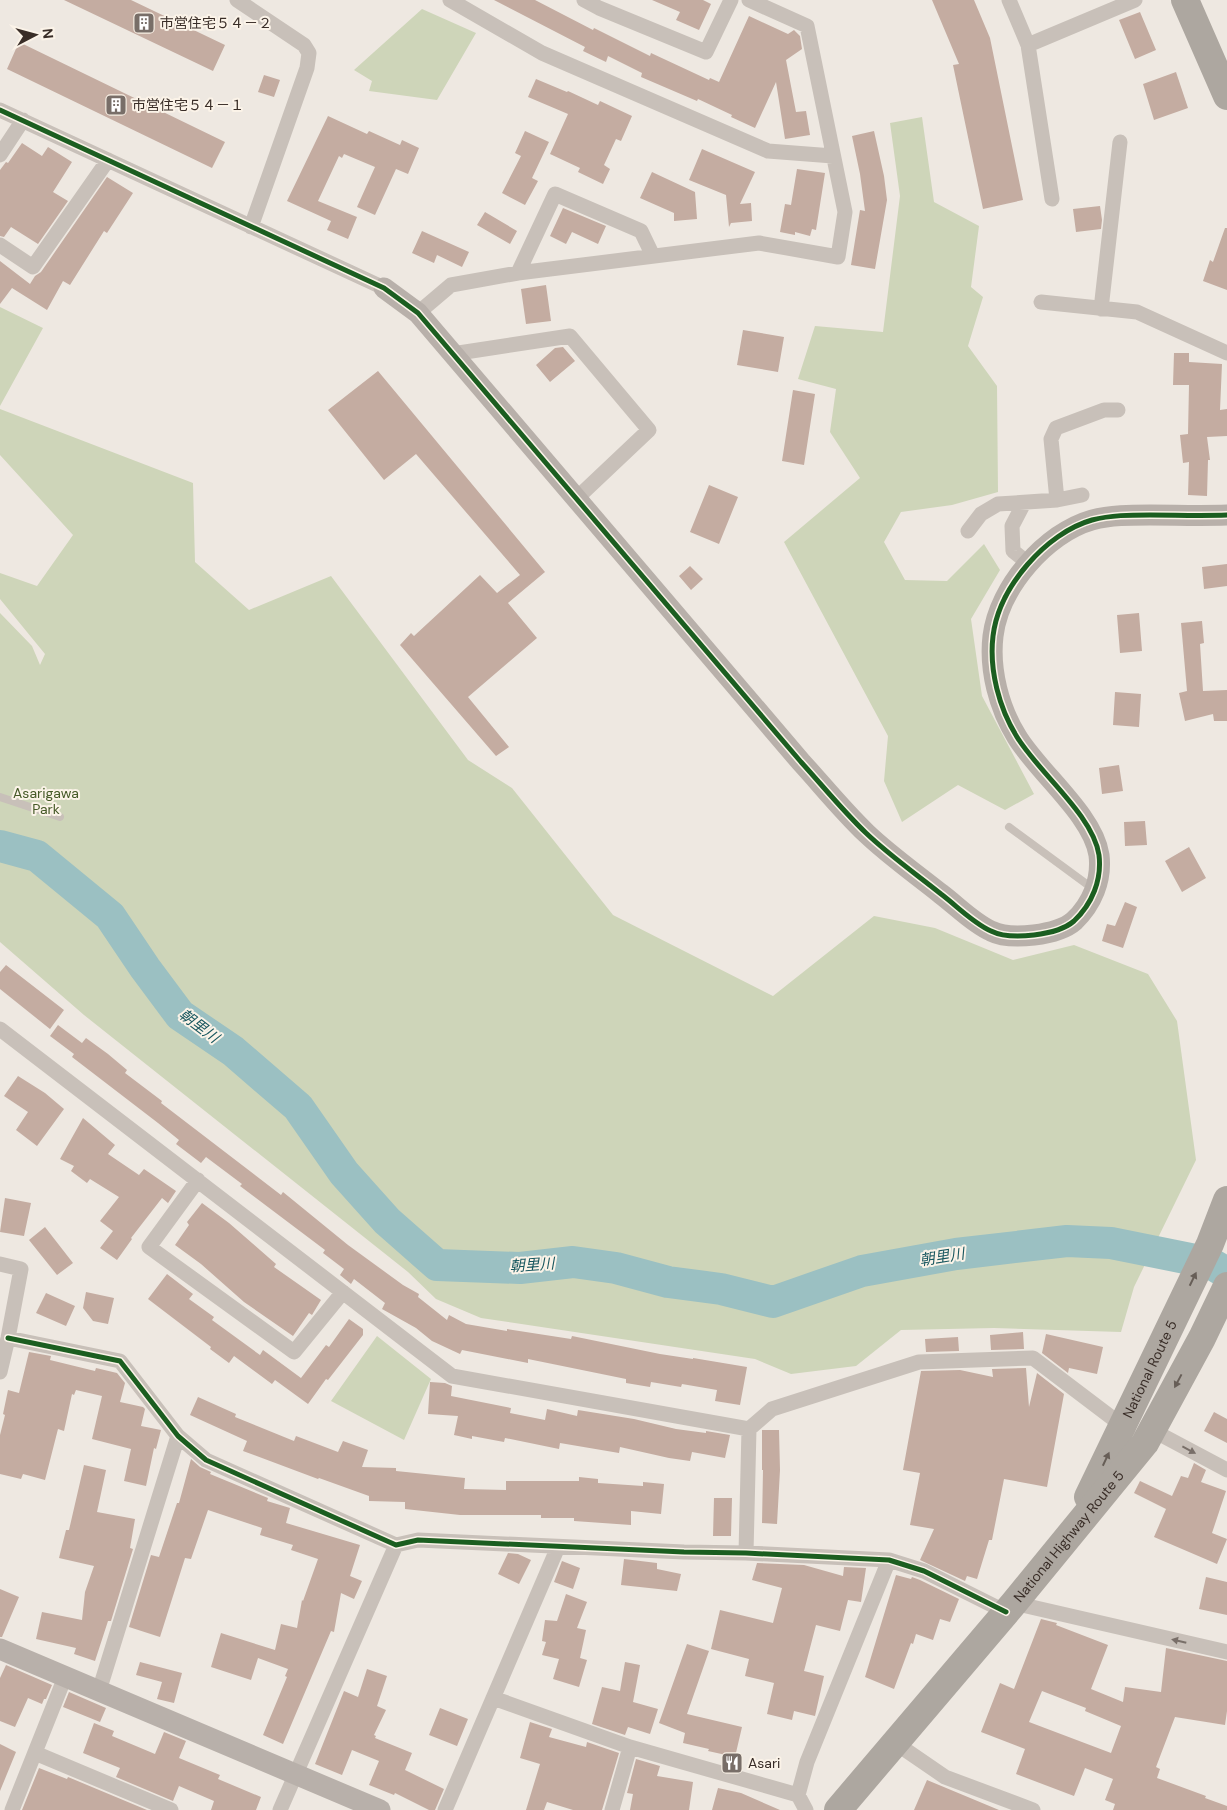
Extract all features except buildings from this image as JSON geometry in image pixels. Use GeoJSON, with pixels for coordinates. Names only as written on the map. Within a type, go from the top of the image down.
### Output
{"type":"FeatureCollection","features":[{"type":"Feature","properties":{"kind":"highway"},"geometry":{"type":"LineString","coordinates":[[1185,0],[1227,96]]}},
{"type":"Feature","properties":{"kind":"highway","name":"National Route 5"},"geometry":{"type":"LineString","coordinates":[[1070,1535],[1210,1244],[1227,1200]]}},
{"type":"Feature","properties":{"kind":"highway","name":"National Highway Route 5"},"geometry":{"type":"LineString","coordinates":[[838,1810],[1010,1608],[1148,1436],[1202,1338],[1227,1286]]}},
{"type":"Feature","properties":{"kind":"street"},"geometry":{"type":"LineString","coordinates":[[237,0],[304,45],[309,53],[306,68],[251,227]]}},
{"type":"Feature","properties":{"kind":"street"},"geometry":{"type":"LineString","coordinates":[[450,0],[542,53],[768,151],[833,156]]}},
{"type":"Feature","properties":{"kind":"street"},"geometry":{"type":"LineString","coordinates":[[584,0],[706,52],[731,0]]}},
{"type":"Feature","properties":{"kind":"street"},"geometry":{"type":"LineString","coordinates":[[418,313],[451,285],[518,272],[759,244],[838,257],[844,212],[807,26],[749,0]]}},
{"type":"Feature","properties":{"kind":"street"},"geometry":{"type":"LineString","coordinates":[[1009,0],[1028,45],[1052,199]]}},
{"type":"Feature","properties":{"kind":"street"},"geometry":{"type":"LineString","coordinates":[[1028,45],[1135,0]]}},
{"type":"Feature","properties":{"kind":"street"},"geometry":{"type":"LineString","coordinates":[[0,110],[384,288],[418,313],[801,762],[867,834],[992,932],[1012,938],[1046,933],[1072,923],[1085,909],[1096,890],[1099,857],[1094,838],[1085,821],[1017,738],[1006,716],[995,680],[992,659],[993,634],[1001,607],[1015,582],[1028,563],[1050,542],[1073,526],[1121,515],[1227,515]]}},
{"type":"Feature","properties":{"kind":"street"},"geometry":{"type":"LineString","coordinates":[[0,154],[23,120]]}},
{"type":"Feature","properties":{"kind":"street"},"geometry":{"type":"LineString","coordinates":[[1101,309],[1120,142]]}},
{"type":"Feature","properties":{"kind":"street"},"geometry":{"type":"LineString","coordinates":[[0,245],[33,267],[108,160]]}},
{"type":"Feature","properties":{"kind":"street"},"geometry":{"type":"LineString","coordinates":[[518,272],[555,194],[641,231],[653,256]]}},
{"type":"Feature","properties":{"kind":"street"},"geometry":{"type":"LineString","coordinates":[[1041,302],[1138,312],[1227,352]]}},
{"type":"Feature","properties":{"kind":"street"},"geometry":{"type":"LineString","coordinates":[[452,354],[570,336],[649,430],[576,499]]}},
{"type":"Feature","properties":{"kind":"street"},"geometry":{"type":"LineString","coordinates":[[1057,500],[1051,439],[1056,428],[1104,410],[1118,410]]}},
{"type":"Feature","properties":{"kind":"street"},"geometry":{"type":"LineString","coordinates":[[968,531],[980,514],[998,504],[1057,500],[1082,495]]}},
{"type":"Feature","properties":{"kind":"street"},"geometry":{"type":"LineString","coordinates":[[1024,503],[1012,526],[1013,551],[1028,563]]}},
{"type":"Feature","properties":{"kind":"street"},"geometry":{"type":"LineString","coordinates":[[0,1029],[452,1376],[749,1429]]}},
{"type":"Feature","properties":{"kind":"street"},"geometry":{"type":"LineString","coordinates":[[198,1180],[149,1247],[294,1352],[343,1292]]}},
{"type":"Feature","properties":{"kind":"street"},"geometry":{"type":"LineString","coordinates":[[0,1264],[21,1269],[0,1372]]}},
{"type":"Feature","properties":{"kind":"street"},"geometry":{"type":"LineString","coordinates":[[8,1338],[120,1361],[178,1436],[206,1460],[396,1545],[418,1540],[889,1560],[924,1570],[1010,1608],[1227,1652]]}},
{"type":"Feature","properties":{"kind":"street"},"geometry":{"type":"LineString","coordinates":[[746,1553],[749,1429],[772,1409],[919,1362],[1033,1358],[1122,1425],[1227,1470]]}},
{"type":"Feature","properties":{"kind":"street"},"geometry":{"type":"LineString","coordinates":[[99,1691],[178,1436]]}},
{"type":"Feature","properties":{"kind":"street"},"geometry":{"type":"LineString","coordinates":[[280,1810],[396,1545]]}},
{"type":"Feature","properties":{"kind":"street"},"geometry":{"type":"LineString","coordinates":[[445,1810],[558,1547]]}},
{"type":"Feature","properties":{"kind":"street"},"geometry":{"type":"LineString","coordinates":[[806,1810],[798,1795],[807,1762],[889,1560]]}},
{"type":"Feature","properties":{"kind":"street"},"geometry":{"type":"LineString","coordinates":[[0,1649],[380,1810]]}},
{"type":"Feature","properties":{"kind":"street"},"geometry":{"type":"LineString","coordinates":[[12,1810],[65,1678]]}},
{"type":"Feature","properties":{"kind":"street"},"geometry":{"type":"LineString","coordinates":[[494,1698],[630,1747],[798,1795]]}},
{"type":"Feature","properties":{"kind":"street"},"geometry":{"type":"LineString","coordinates":[[894,1742],[945,1777],[1033,1810]]}},
{"type":"Feature","properties":{"kind":"street"},"geometry":{"type":"LineString","coordinates":[[612,1810],[630,1747]]}},
{"type":"Feature","properties":{"kind":"street"},"geometry":{"type":"LineString","coordinates":[[35,1753],[171,1810]]}},
{"type":"Feature","properties":{"kind":"lane"},"geometry":{"type":"LineString","coordinates":[[0,797],[60,817]]}},
{"type":"Feature","properties":{"kind":"lane"},"geometry":{"type":"LineString","coordinates":[[1010,827],[1096,890]]}},
{"type":"Feature","properties":{"kind":"green space"},"geometry":{"type":"Polygon","coordinates":[[[422,9],[476,33],[437,100],[369,91],[372,81],[354,70],[422,9]]]}},
{"type":"Feature","properties":{"kind":"green space"},"geometry":{"type":"Polygon","coordinates":[[[922,117],[934,202],[979,226],[971,287],[983,297],[968,346],[997,386],[998,492],[952,505],[901,512],[884,542],[905,580],[947,581],[984,544],[1000,570],[971,619],[982,696],[1034,794],[1005,810],[958,785],[902,822],[884,781],[888,736],[784,542],[860,478],[830,432],[836,389],[798,379],[815,326],[883,332],[900,196],[890,123],[922,117]]]}},
{"type":"Feature","properties":{"kind":"green space"},"geometry":{"type":"Polygon","coordinates":[[[0,307],[43,328],[0,406],[0,307]]]}},
{"type":"Feature","properties":{"kind":"green space","name":"Asarigawa Park"},"geometry":{"type":"Polygon","coordinates":[[[0,409],[193,483],[195,562],[249,610],[331,576],[468,760],[512,788],[613,915],[773,996],[874,916],[935,928],[1013,960],[1074,945],[1148,974],[1177,1021],[1196,1160],[1134,1287],[1121,1332],[994,1328],[901,1330],[856,1366],[791,1374],[755,1359],[481,1318],[436,1299],[408,1272],[84,1015],[0,942],[0,613],[32,646],[40,665],[45,654],[0,599],[0,573],[37,586],[73,535],[0,455],[0,409]]]}},
{"type":"Feature","properties":{"kind":"green space"},"geometry":{"type":"Polygon","coordinates":[[[377,1336],[431,1379],[404,1440],[331,1401],[377,1336]]]}},
{"type":"Feature","properties":{"kind":"waterway","name":"朝里川"},"geometry":{"type":"LineString","coordinates":[[0,846],[37,856],[110,916],[180,1015],[233,1051],[298,1107],[344,1173],[387,1221],[437,1265],[520,1268],[573,1262],[616,1268],[668,1282],[721,1289],[773,1302],[862,1271],[956,1254],[1067,1241],[1111,1243],[1210,1263],[1227,1273]]}},
{"type":"Feature","properties":{"kind":"cycle path"},"geometry":{"type":"LineString","coordinates":[[0,110],[384,288],[418,313],[849,816],[884,849],[971,919],[984,928],[1000,934],[1010,936],[1034,935],[1067,926],[1074,921],[1091,899],[1097,882],[1100,864],[1095,840],[1087,825],[1017,737],[1000,701],[994,675],[992,649],[997,617],[1005,599],[1015,581],[1042,549],[1075,527],[1092,520],[1128,515],[1227,515]]}},
{"type":"Feature","properties":{"kind":"cycle path"},"geometry":{"type":"LineString","coordinates":[[8,1338],[120,1361],[178,1436],[206,1460],[396,1545],[418,1540],[889,1560],[924,1571],[1006,1612]]}},
{"type":"Feature","properties":{"kind":"place","name":"市営住宅５４－２"},"geometry":{"type":"Point","coordinates":[144,23]}},
{"type":"Feature","properties":{"kind":"place","name":"市営住宅５４－１"},"geometry":{"type":"Point","coordinates":[116,105]}},
{"type":"Feature","properties":{"kind":"place","name":"Asari"},"geometry":{"type":"Point","coordinates":[732,1763]}}]}
